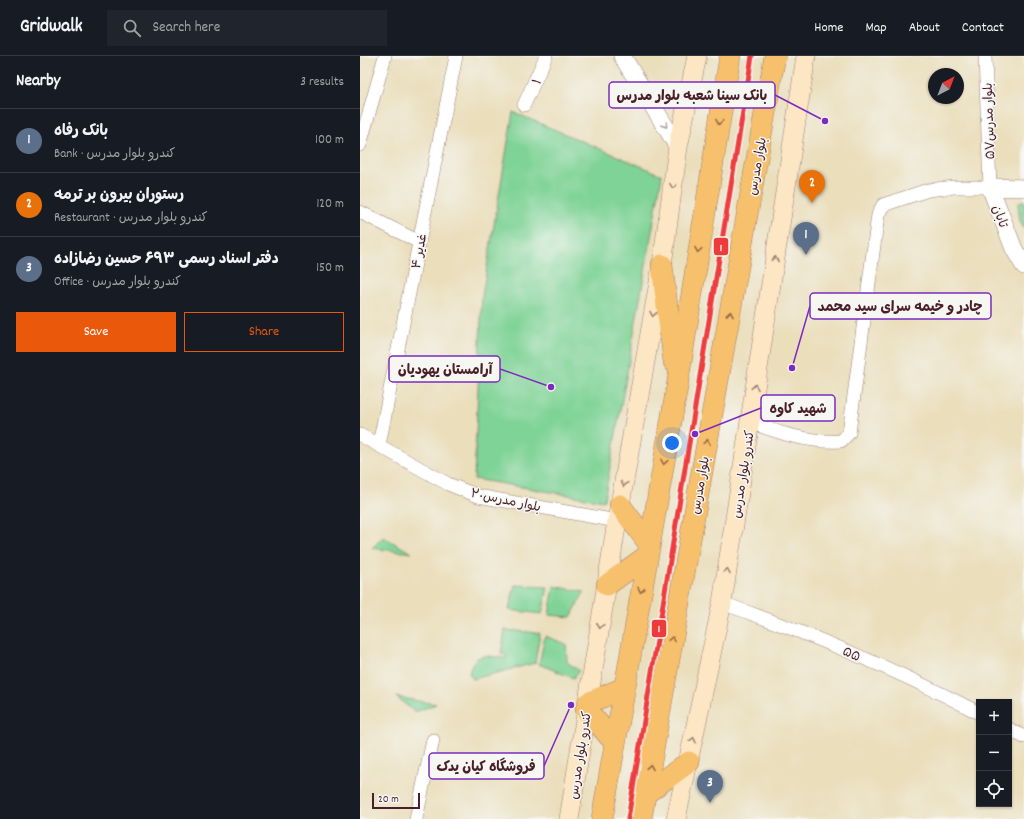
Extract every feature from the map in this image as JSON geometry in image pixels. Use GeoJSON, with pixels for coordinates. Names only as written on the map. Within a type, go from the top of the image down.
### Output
{"type":"FeatureCollection","features":[{"type":"Feature","properties":{"kind":"main road","name":"کندرو بلوار مدرس"},"geometry":{"type":"LineString","coordinates":[[569,819],[619,513],[662,265],[678,147],[697,56]]}},
{"type":"Feature","properties":{"kind":"main road"},"geometry":{"type":"LineString","coordinates":[[602,819],[677,387],[730,56]]}},
{"type":"Feature","properties":{"kind":"main road","name":"بلوار مدرس"},"geometry":{"type":"LineString","coordinates":[[644,810],[775,56]]}},
{"type":"Feature","properties":{"kind":"main road","name":"کندرو بلوار مدرس"},"geometry":{"type":"LineString","coordinates":[[676,819],[722,603],[806,56]]}},
{"type":"Feature","properties":{"kind":"main road"},"geometry":{"type":"LineString","coordinates":[[662,265],[677,387]]}},
{"type":"Feature","properties":{"kind":"main road"},"geometry":{"type":"LineString","coordinates":[[619,513],[648,550]]}},
{"type":"Feature","properties":{"kind":"main road"},"geometry":{"type":"LineString","coordinates":[[607,585],[648,550]]}},
{"type":"Feature","properties":{"kind":"main road"},"geometry":{"type":"LineString","coordinates":[[614,743],[587,706],[624,688]]}},
{"type":"Feature","properties":{"kind":"main road"},"geometry":{"type":"LineString","coordinates":[[644,810],[688,762]]}},
{"type":"Feature","properties":{"kind":"street"},"geometry":{"type":"LineString","coordinates":[[360,145],[385,56]]}},
{"type":"Feature","properties":{"kind":"street","name":"غدیر ۴"},"geometry":{"type":"LineString","coordinates":[[379,445],[456,56]]}},
{"type":"Feature","properties":{"kind":"street","name":"۱"},"geometry":{"type":"LineString","coordinates":[[524,105],[546,56]]}},
{"type":"Feature","properties":{"kind":"street"},"geometry":{"type":"LineString","coordinates":[[622,56],[678,147]]}},
{"type":"Feature","properties":{"kind":"street","name":"بلوار مدرس۵۷"},"geometry":{"type":"LineString","coordinates":[[985,56],[990,187]]}},
{"type":"Feature","properties":{"kind":"street"},"geometry":{"type":"LineString","coordinates":[[750,422],[778,432],[829,442],[841,441],[849,433],[878,215],[883,205],[928,190],[954,187],[1024,188]]}},
{"type":"Feature","properties":{"kind":"street","name":"تابان"},"geometry":{"type":"LineString","coordinates":[[990,187],[1014,249],[1024,266]]}},
{"type":"Feature","properties":{"kind":"street"},"geometry":{"type":"LineString","coordinates":[[360,212],[419,242]]}},
{"type":"Feature","properties":{"kind":"street","name":"بلوار مدرس۲۰"},"geometry":{"type":"LineString","coordinates":[[360,435],[448,484],[478,496],[619,513]]}},
{"type":"Feature","properties":{"kind":"street","name":"۵۵"},"geometry":{"type":"LineString","coordinates":[[722,603],[806,633],[924,684],[976,711]]}},
{"type":"Feature","properties":{"kind":"street"},"geometry":{"type":"LineString","coordinates":[[1012,730],[1024,736]]}},
{"type":"Feature","properties":{"kind":"street"},"geometry":{"type":"LineString","coordinates":[[416,819],[433,740]]}},
{"type":"Feature","properties":{"kind":"green space"},"geometry":{"type":"Polygon","coordinates":[[[513,112],[662,175],[604,501],[474,479],[482,296],[513,112]]]}},
{"type":"Feature","properties":{"kind":"green space"},"geometry":{"type":"Polygon","coordinates":[[[1024,200],[1024,229],[1020,222],[1018,204],[1024,200]]]}},
{"type":"Feature","properties":{"kind":"green space"},"geometry":{"type":"Polygon","coordinates":[[[383,537],[412,553],[372,548],[383,537]]]}},
{"type":"Feature","properties":{"kind":"green space"},"geometry":{"type":"Polygon","coordinates":[[[515,585],[548,587],[542,614],[509,610],[515,585]]]}},
{"type":"Feature","properties":{"kind":"green space"},"geometry":{"type":"Polygon","coordinates":[[[554,586],[584,592],[571,617],[549,615],[554,586]]]}},
{"type":"Feature","properties":{"kind":"green space"},"geometry":{"type":"Polygon","coordinates":[[[505,630],[540,633],[535,663],[473,679],[469,673],[475,660],[479,657],[488,656],[507,658],[506,655],[501,654],[505,630]]]}},
{"type":"Feature","properties":{"kind":"green space"},"geometry":{"type":"Polygon","coordinates":[[[545,636],[566,644],[567,662],[579,671],[573,678],[539,664],[545,636]]]}},
{"type":"Feature","properties":{"kind":"green space"},"geometry":{"type":"Polygon","coordinates":[[[396,697],[436,704],[415,712],[396,697]]]}},
{"type":"Feature","properties":{"kind":"transit line","name":"1"},"geometry":{"type":"LineString","coordinates":[[628,819],[752,56]]}},
{"type":"Feature","properties":{"kind":"place","name":"بانک سینا شعبه بلوار مدرس"},"geometry":{"type":"Point","coordinates":[825,121]}},
{"type":"Feature","properties":{"kind":"place","name":"رستوران بیرون بر ترمه"},"geometry":{"type":"Point","coordinates":[812,203]}},
{"type":"Feature","properties":{"kind":"place","name":"بانک رفاه"},"geometry":{"type":"Point","coordinates":[806,255]}},
{"type":"Feature","properties":{"kind":"place","name":"چادر و خیمه سرای سید محمد"},"geometry":{"type":"Point","coordinates":[792,368]}},
{"type":"Feature","properties":{"kind":"place","name":"آرامستان یهودیان"},"geometry":{"type":"Point","coordinates":[551,387]}},
{"type":"Feature","properties":{"kind":"place","name":"شهید کاوه"},"geometry":{"type":"Point","coordinates":[695,434]}},
{"type":"Feature","properties":{"kind":"place","name":"فروشگاه کیان یدک"},"geometry":{"type":"Point","coordinates":[571,705]}},
{"type":"Feature","properties":{"kind":"place","name":"دفتر اسناد رسمی ۶۹۳ حسین رضازاده"},"geometry":{"type":"Point","coordinates":[710,803]}}]}
